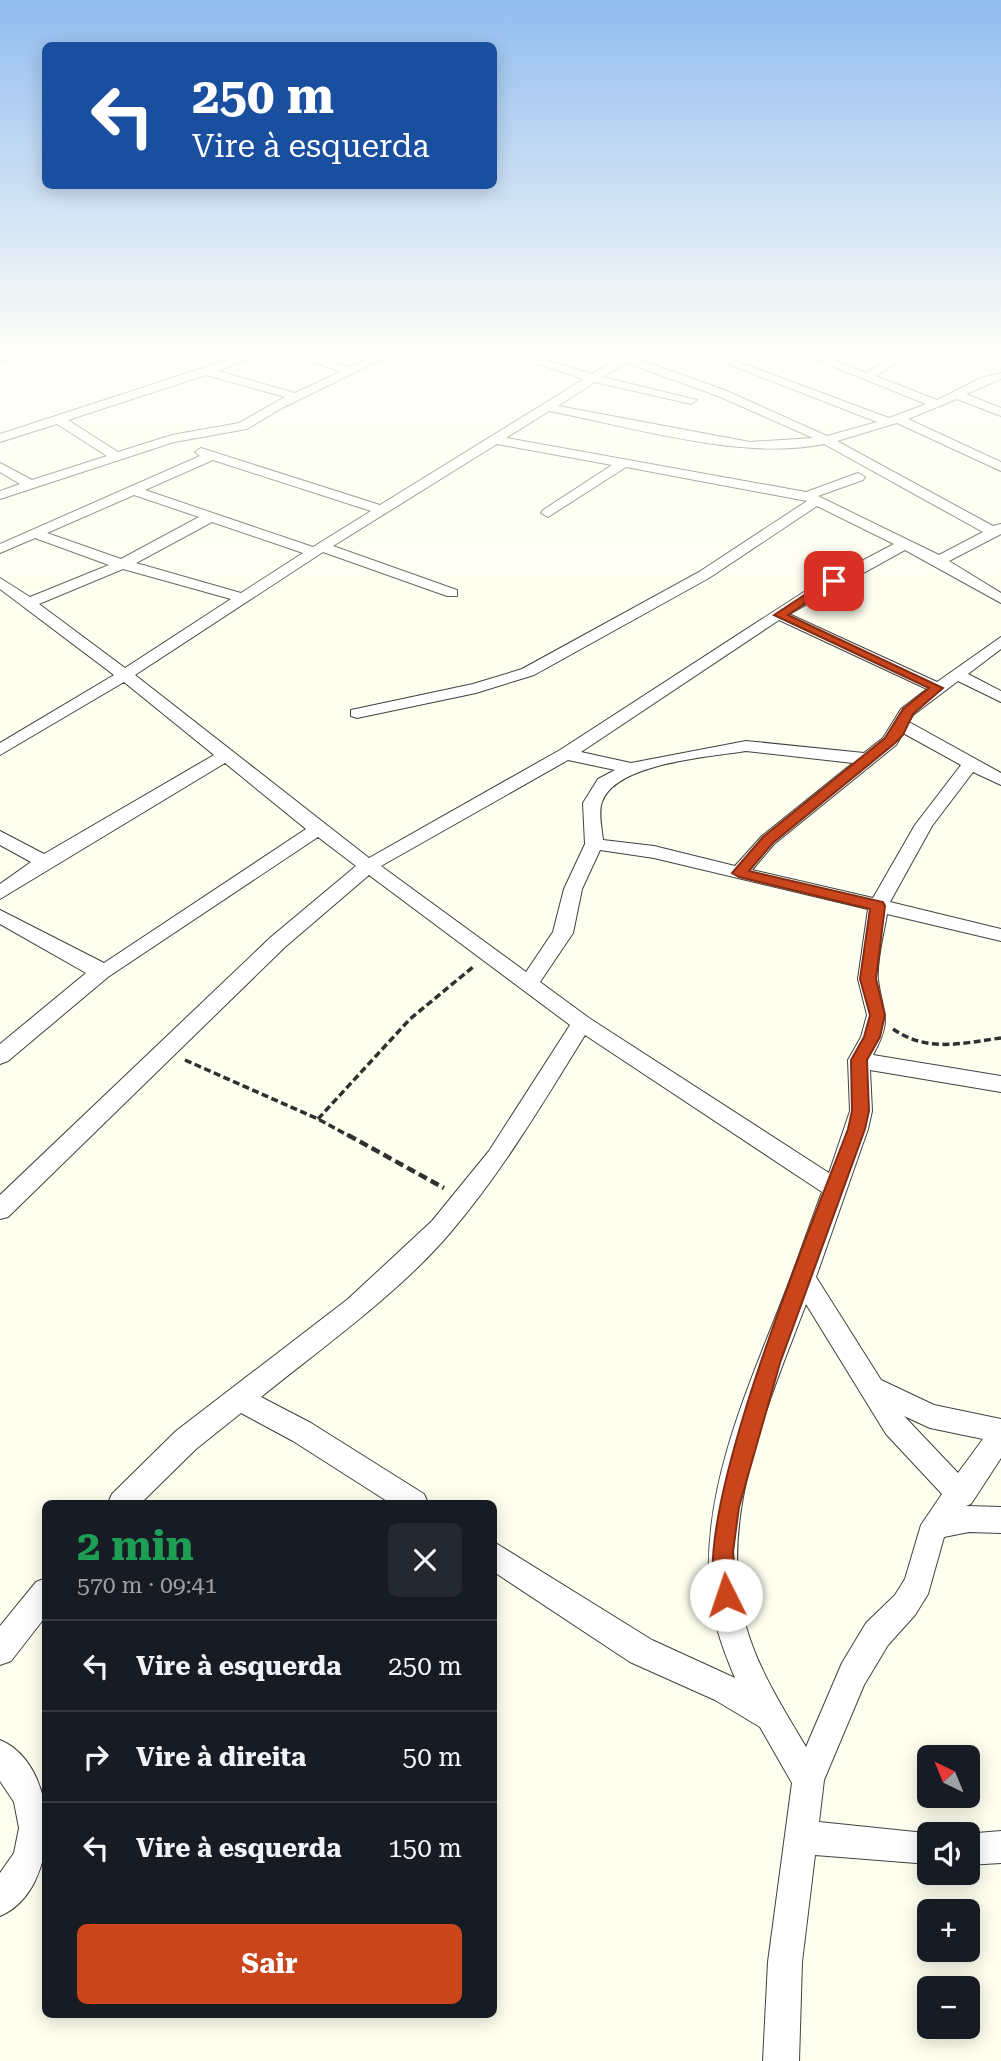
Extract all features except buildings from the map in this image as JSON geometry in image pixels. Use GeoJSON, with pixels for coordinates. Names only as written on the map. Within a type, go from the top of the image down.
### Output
{"type":"FeatureCollection","features":[{"type":"Feature","properties":{"kind":"street"},"geometry":{"type":"LineString","coordinates":[[103,448],[117,457]]}},
{"type":"Feature","properties":{"kind":"street"},"geometry":{"type":"LineString","coordinates":[[0,495],[144,448]]}},
{"type":"Feature","properties":{"kind":"street"},"geometry":{"type":"LineString","coordinates":[[190,448],[381,510]]}},
{"type":"Feature","properties":{"kind":"street"},"geometry":{"type":"LineString","coordinates":[[0,750],[125,675],[381,510],[483,448]]}},
{"type":"Feature","properties":{"kind":"street"},"geometry":{"type":"LineString","coordinates":[[542,448],[812,498],[939,561],[1001,599]]}},
{"type":"Feature","properties":{"kind":"street"},"geometry":{"type":"LineString","coordinates":[[845,448],[997,530]]}},
{"type":"Feature","properties":{"kind":"street"},"geometry":{"type":"LineString","coordinates":[[958,448],[1001,467]]}},
{"type":"Feature","properties":{"kind":"street"},"geometry":{"type":"LineString","coordinates":[[0,549],[213,455]]}},
{"type":"Feature","properties":{"kind":"street"},"geometry":{"type":"LineString","coordinates":[[548,513],[623,463]]}},
{"type":"Feature","properties":{"kind":"street"},"geometry":{"type":"LineString","coordinates":[[0,467],[30,485]]}},
{"type":"Feature","properties":{"kind":"street"},"geometry":{"type":"LineString","coordinates":[[357,713],[476,688],[528,672],[704,575],[812,498],[858,477]]}},
{"type":"Feature","properties":{"kind":"street"},"geometry":{"type":"LineString","coordinates":[[135,491],[453,593]]}},
{"type":"Feature","properties":{"kind":"street"},"geometry":{"type":"LineString","coordinates":[[27,604],[122,564],[210,517]]}},
{"type":"Feature","properties":{"kind":"street"},"geometry":{"type":"LineString","coordinates":[[939,561],[997,530]]}},
{"type":"Feature","properties":{"kind":"street"},"geometry":{"type":"LineString","coordinates":[[36,534],[122,564],[243,598]]}},
{"type":"Feature","properties":{"kind":"street"},"geometry":{"type":"LineString","coordinates":[[0,1210],[278,942],[368,866],[566,754],[815,591],[906,544]]}},
{"type":"Feature","properties":{"kind":"street"},"geometry":{"type":"LineString","coordinates":[[0,582],[125,675],[317,829],[528,984],[582,1023],[833,1188]]}},
{"type":"Feature","properties":{"kind":"street"},"geometry":{"type":"LineString","coordinates":[[779,615],[937,688]]}},
{"type":"Feature","properties":{"kind":"street"},"geometry":{"type":"LineString","coordinates":[[739,873],[768,840],[897,735],[907,712],[1001,642]]}},
{"type":"Feature","properties":{"kind":"street"},"geometry":{"type":"LineString","coordinates":[[956,674],[1001,697]]}},
{"type":"Feature","properties":{"kind":"street"},"geometry":{"type":"LineString","coordinates":[[902,725],[1001,780]]}},
{"type":"Feature","properties":{"kind":"street"},"geometry":{"type":"LineString","coordinates":[[528,984],[563,933],[573,889],[594,844],[590,813],[597,792],[604,783],[629,768],[746,746],[868,759]]}},
{"type":"Feature","properties":{"kind":"street"},"geometry":{"type":"LineString","coordinates":[[566,754],[629,768]]}},
{"type":"Feature","properties":{"kind":"street"},"geometry":{"type":"LineString","coordinates":[[0,893],[44,862],[226,755]]}},
{"type":"Feature","properties":{"kind":"street"},"geometry":{"type":"LineString","coordinates":[[808,1780],[772,1717],[746,1664],[730,1622],[723,1552],[729,1507],[755,1411],[861,1111],[859,1060],[872,1037],[877,1015],[868,979],[878,906],[924,825],[971,762]]}},
{"type":"Feature","properties":{"kind":"street"},"geometry":{"type":"LineString","coordinates":[[0,1056],[102,971],[112,968],[317,829]]}},
{"type":"Feature","properties":{"kind":"street"},"geometry":{"type":"LineString","coordinates":[[0,837],[44,862]]}},
{"type":"Feature","properties":{"kind":"street"},"geometry":{"type":"LineString","coordinates":[[594,844],[654,852],[1001,935]]}},
{"type":"Feature","properties":{"kind":"street"},"geometry":{"type":"LineString","coordinates":[[0,916],[102,971]]}},
{"type":"Feature","properties":{"kind":"street"},"geometry":{"type":"LineString","coordinates":[[125,1500],[186,1440],[357,1306],[427,1242],[497,1157],[582,1023]]}},
{"type":"Feature","properties":{"kind":"street"},"geometry":{"type":"LineString","coordinates":[[859,1060],[1001,1084]]}},
{"type":"Feature","properties":{"kind":"street"},"geometry":{"type":"LineString","coordinates":[[803,1278],[895,1426],[961,1494]]}},
{"type":"Feature","properties":{"kind":"street"},"geometry":{"type":"LineString","coordinates":[[874,1389],[930,1416],[1001,1431]]}},
{"type":"Feature","properties":{"kind":"street"},"geometry":{"type":"LineString","coordinates":[[240,1399],[302,1432],[409,1500]]}},
{"type":"Feature","properties":{"kind":"street"},"geometry":{"type":"LineString","coordinates":[[780,2061],[785,1962],[808,1780],[853,1674],[877,1634],[905,1605],[918,1584],[927,1544],[936,1525],[1001,1437]]}},
{"type":"Feature","properties":{"kind":"street"},"geometry":{"type":"LineString","coordinates":[[936,1525],[969,1519],[1001,1520]]}},
{"type":"Feature","properties":{"kind":"street"},"geometry":{"type":"LineString","coordinates":[[497,1558],[640,1651],[726,1689],[772,1717]]}},
{"type":"Feature","properties":{"kind":"street"},"geometry":{"type":"LineString","coordinates":[[0,1650],[42,1597]]}},
{"type":"Feature","properties":{"kind":"street"},"geometry":{"type":"LineString","coordinates":[[0,1756],[21,1780],[36,1814],[34,1844],[17,1881],[0,1899]]}},
{"type":"Feature","properties":{"kind":"street"},"geometry":{"type":"LineString","coordinates":[[802,1837],[917,1847]]}},
{"type":"Feature","properties":{"kind":"street"},"geometry":{"type":"LineString","coordinates":[[980,1848],[1001,1847]]}},
{"type":"Feature","properties":{"kind":"path"},"geometry":{"type":"LineString","coordinates":[[318,1119],[394,1032],[427,1000],[491,955]]}},
{"type":"Feature","properties":{"kind":"path"},"geometry":{"type":"LineString","coordinates":[[877,1015],[902,1036],[926,1046],[946,1046],[1001,1038]]}},
{"type":"Feature","properties":{"kind":"path"},"geometry":{"type":"LineString","coordinates":[[166,1051],[318,1119],[465,1199]]}},
{"type":"Feature","properties":{"kind":"route"},"geometry":{"type":"LineString","coordinates":[[726,1595],[723,1552],[729,1507],[771,1363],[825,1209],[857,1129],[861,1111],[859,1060],[872,1037],[877,1015],[868,979],[878,906],[739,873],[768,840],[897,735],[907,712],[937,688],[779,615],[834,581]]}}]}
